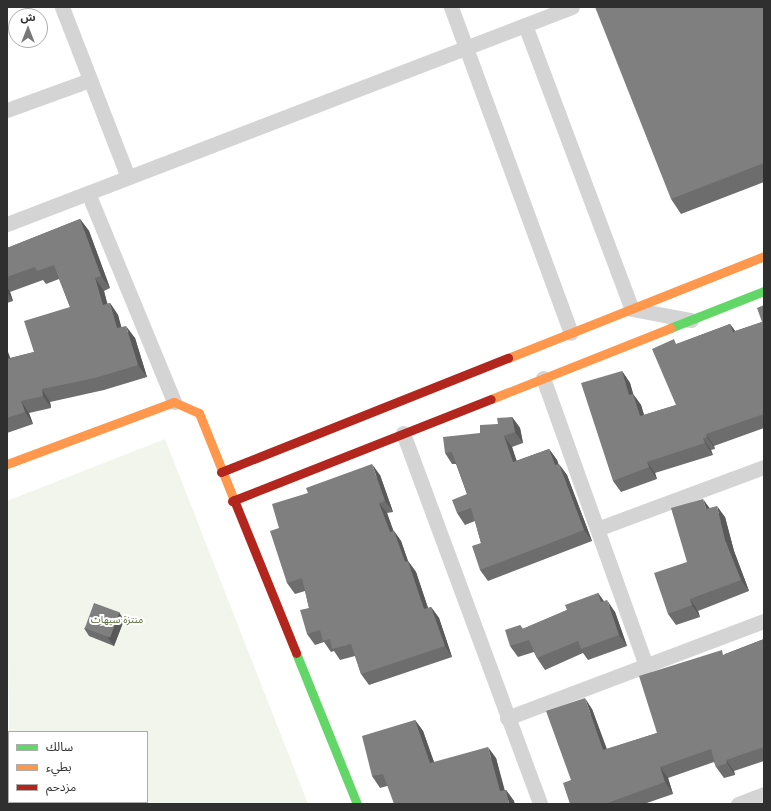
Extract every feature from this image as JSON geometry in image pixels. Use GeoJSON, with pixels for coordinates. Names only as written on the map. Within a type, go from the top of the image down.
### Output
{"type":"FeatureCollection","features":[{"type":"Feature","properties":{"kind":"street"},"geometry":{"type":"LineString","coordinates":[[62,7],[128,177]]}},
{"type":"Feature","properties":{"kind":"street"},"geometry":{"type":"LineString","coordinates":[[451,7],[571,333]]}},
{"type":"Feature","properties":{"kind":"street"},"geometry":{"type":"LineString","coordinates":[[7,224],[572,7]]}},
{"type":"Feature","properties":{"kind":"street"},"geometry":{"type":"LineString","coordinates":[[525,25],[632,309]]}},
{"type":"Feature","properties":{"kind":"street"},"geometry":{"type":"LineString","coordinates":[[7,110],[90,80]]}},
{"type":"Feature","properties":{"kind":"street"},"geometry":{"type":"LineString","coordinates":[[88,193],[174,402],[198,413],[232,501],[357,804]]}},
{"type":"Feature","properties":{"kind":"street"},"geometry":{"type":"LineString","coordinates":[[221,472],[764,256]]}},
{"type":"Feature","properties":{"kind":"street"},"geometry":{"type":"LineString","coordinates":[[232,501],[764,292]]}},
{"type":"Feature","properties":{"kind":"street"},"geometry":{"type":"LineString","coordinates":[[632,309],[692,320]]}},
{"type":"Feature","properties":{"kind":"street"},"geometry":{"type":"LineString","coordinates":[[544,378],[646,666]]}},
{"type":"Feature","properties":{"kind":"street"},"geometry":{"type":"LineString","coordinates":[[7,464],[174,402]]}},
{"type":"Feature","properties":{"kind":"street"},"geometry":{"type":"LineString","coordinates":[[404,433],[507,718],[540,804]]}},
{"type":"Feature","properties":{"kind":"street"},"geometry":{"type":"LineString","coordinates":[[597,529],[764,467]]}},
{"type":"Feature","properties":{"kind":"street"},"geometry":{"type":"LineString","coordinates":[[507,718],[764,621]]}},
{"type":"Feature","properties":{"kind":"street"},"geometry":{"type":"LineString","coordinates":[[738,804],[764,794]]}},
{"type":"Feature","properties":{"kind":"green space","name":"منتزة سيهات"},"geometry":{"type":"Polygon","coordinates":[[[165,439],[308,804],[17,804],[148,803],[148,731],[9,731],[7,501],[165,439]]]}},
{"type":"Feature","properties":{"kind":"building"},"geometry":{"type":"Polygon","coordinates":[[[595,7],[764,7],[764,163],[671,199],[595,7]]]}},
{"type":"Feature","properties":{"kind":"building"},"geometry":{"type":"Polygon","coordinates":[[[80,219],[101,276],[95,278],[103,305],[110,303],[117,328],[126,326],[138,365],[95,378],[42,389],[43,396],[21,401],[25,412],[7,418],[7,359],[34,352],[24,321],[70,307],[54,265],[37,271],[35,267],[7,277],[7,248],[80,219]]]}},
{"type":"Feature","properties":{"kind":"building"},"geometry":{"type":"Polygon","coordinates":[[[764,305],[764,414],[706,434],[707,437],[703,438],[705,443],[647,462],[649,467],[613,481],[581,383],[622,371],[629,395],[633,394],[640,416],[676,405],[652,349],[674,339],[676,344],[730,324],[733,332],[762,322],[757,308],[764,305]]]}},
{"type":"Feature","properties":{"kind":"building"},"geometry":{"type":"Polygon","coordinates":[[[512,417],[515,432],[504,436],[513,462],[549,449],[555,465],[559,464],[584,530],[480,570],[472,546],[481,543],[471,508],[457,513],[452,500],[467,494],[452,452],[445,453],[443,437],[480,433],[480,425],[498,424],[497,418],[512,417]]]}},
{"type":"Feature","properties":{"kind":"building"},"geometry":{"type":"Polygon","coordinates":[[[372,464],[385,501],[379,503],[390,532],[394,531],[405,562],[408,561],[424,609],[431,607],[445,646],[361,674],[351,644],[332,649],[330,639],[323,641],[320,630],[307,634],[300,610],[309,608],[302,578],[287,583],[270,531],[279,528],[272,504],[308,493],[306,488],[372,464]]]}},
{"type":"Feature","properties":{"kind":"building"},"geometry":{"type":"Polygon","coordinates":[[[703,499],[706,509],[717,506],[725,540],[741,580],[690,599],[692,605],[668,614],[654,573],[687,562],[671,508],[703,499]]]}},
{"type":"Feature","properties":{"kind":"building"},"geometry":{"type":"Polygon","coordinates":[[[598,593],[601,602],[607,600],[619,635],[581,649],[578,641],[537,658],[529,640],[510,646],[505,630],[520,625],[522,629],[567,610],[565,605],[598,593]]]}},
{"type":"Feature","properties":{"kind":"building"},"geometry":{"type":"Polygon","coordinates":[[[94,603],[119,612],[110,638],[85,628],[94,603]]]}},
{"type":"Feature","properties":{"kind":"building"},"geometry":{"type":"Polygon","coordinates":[[[764,639],[764,747],[726,760],[727,763],[716,767],[711,749],[660,767],[665,782],[605,804],[570,804],[563,783],[571,780],[546,711],[585,698],[603,750],[657,733],[639,676],[722,650],[723,655],[764,639]]]}},
{"type":"Feature","properties":{"kind":"building"},"geometry":{"type":"Polygon","coordinates":[[[415,720],[430,763],[488,747],[500,791],[506,790],[509,804],[394,804],[383,774],[372,776],[362,736],[415,720]]]}},
{"type":"Feature","properties":{"kind":"traffic: fast"},"geometry":{"type":"LineString","coordinates":[[670,328],[764,291]]}},
{"type":"Feature","properties":{"kind":"traffic: fast"},"geometry":{"type":"LineString","coordinates":[[296,653],[357,804]]}},
{"type":"Feature","properties":{"kind":"traffic: slow"},"geometry":{"type":"LineString","coordinates":[[508,358],[764,256]]}},
{"type":"Feature","properties":{"kind":"traffic: slow"},"geometry":{"type":"LineString","coordinates":[[491,399],[670,328]]}},
{"type":"Feature","properties":{"kind":"traffic: slow"},"geometry":{"type":"LineString","coordinates":[[7,464],[174,402],[199,413],[234,500]]}},
{"type":"Feature","properties":{"kind":"traffic: jam"},"geometry":{"type":"LineString","coordinates":[[221,472],[508,358]]}},
{"type":"Feature","properties":{"kind":"traffic: jam"},"geometry":{"type":"LineString","coordinates":[[232,501],[491,399]]}},
{"type":"Feature","properties":{"kind":"traffic: jam"},"geometry":{"type":"LineString","coordinates":[[234,500],[296,653]]}}]}
